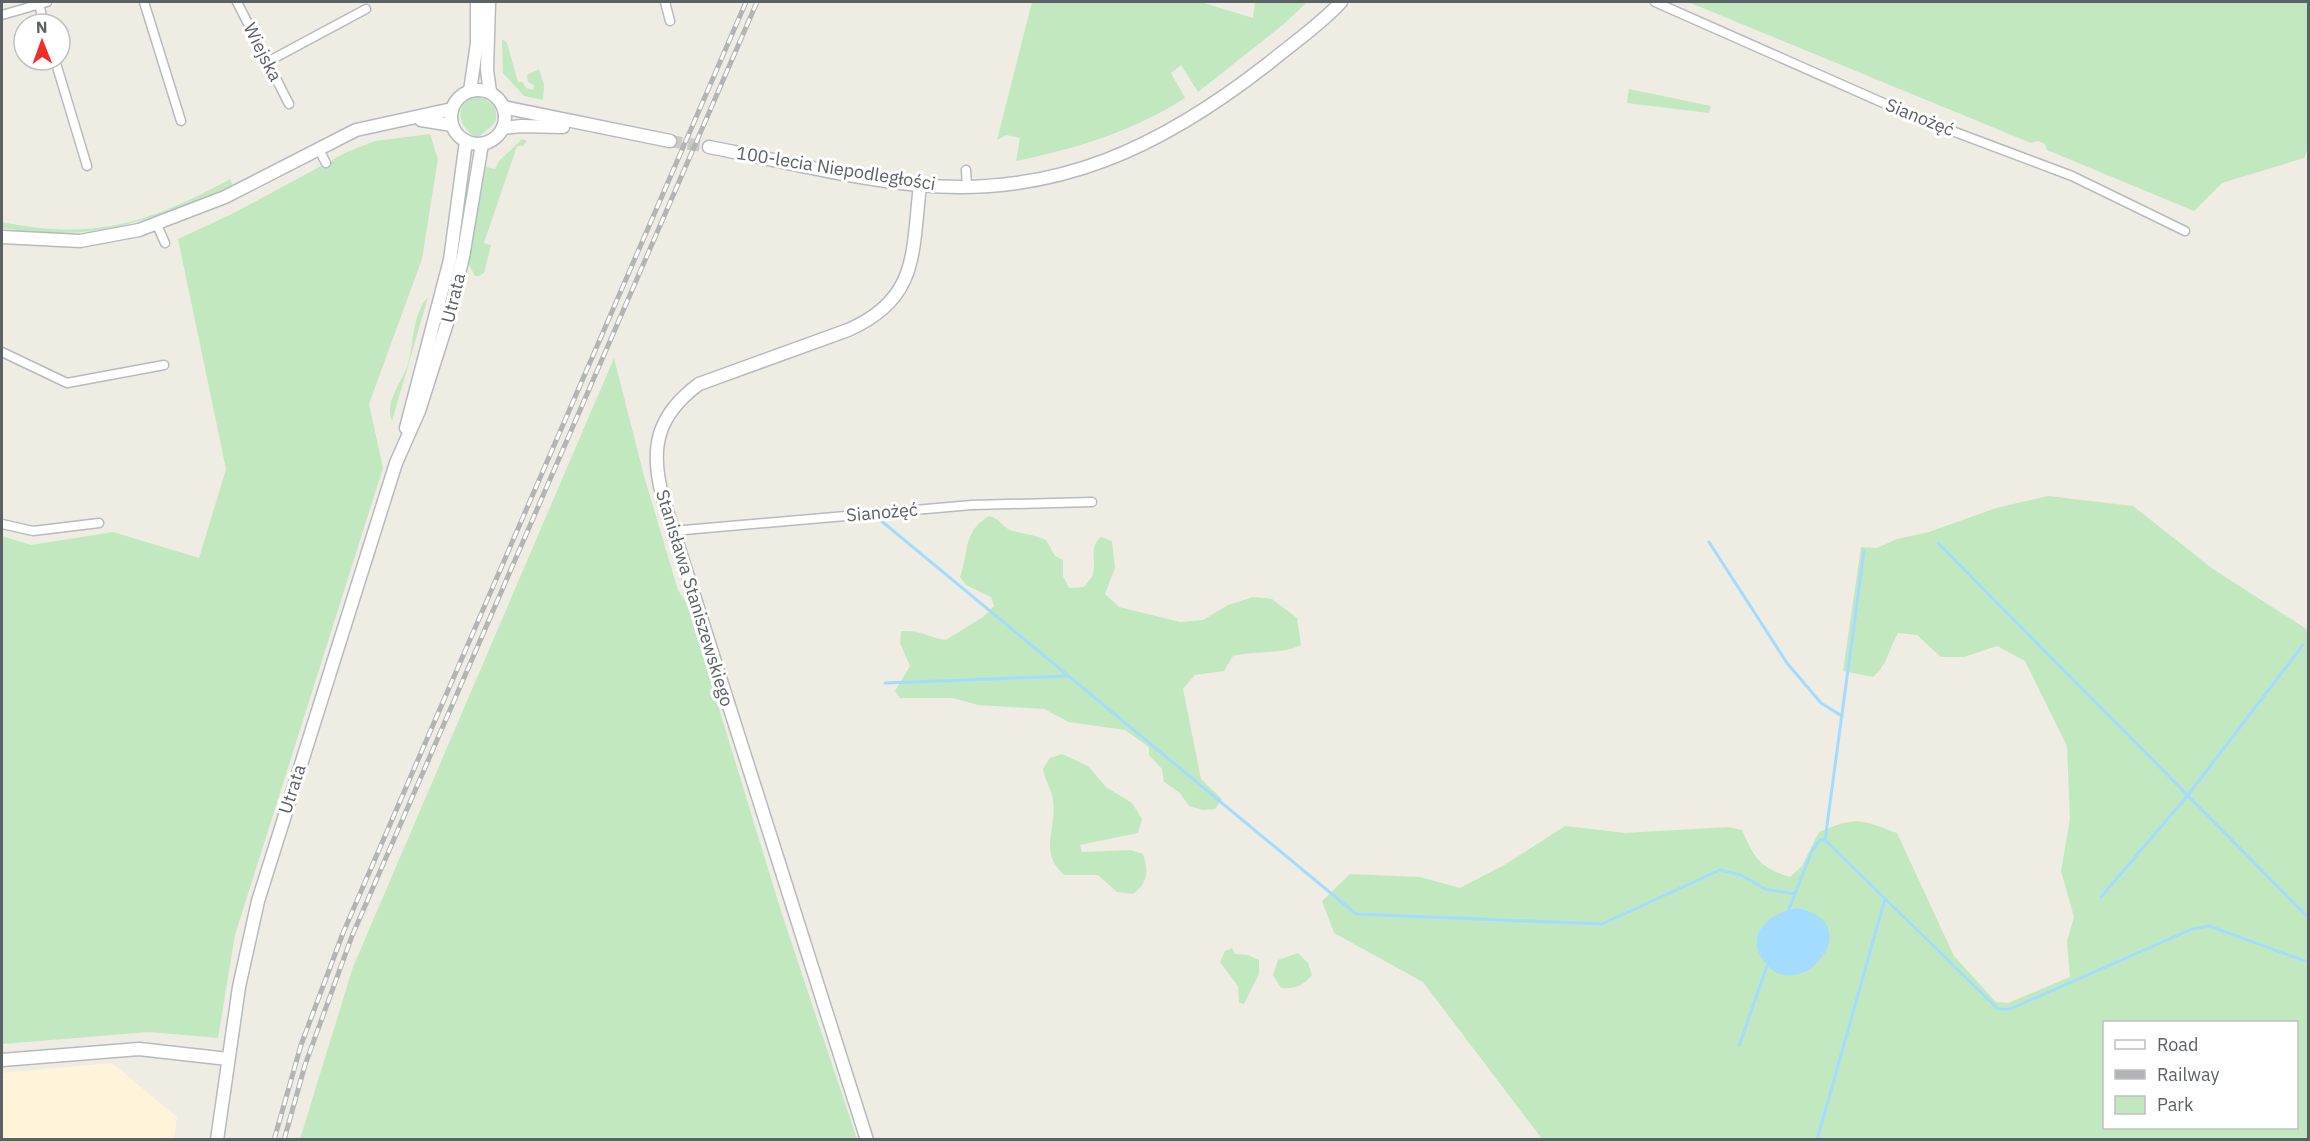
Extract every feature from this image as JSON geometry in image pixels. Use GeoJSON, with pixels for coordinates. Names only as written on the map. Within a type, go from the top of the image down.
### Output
{"type":"FeatureCollection","features":[{"type":"Feature","properties":{"kind":"main road"},"geometry":{"type":"LineString","coordinates":[[470,91],[477,43],[477,2]]}},
{"type":"Feature","properties":{"kind":"main road"},"geometry":{"type":"LineString","coordinates":[[409,119],[452,125],[466,141],[482,144],[496,138],[503,128],[506,116],[503,107],[490,93],[487,69],[489,2]]}},
{"type":"Feature","properties":{"kind":"main road","name":"100-lecia Niepodległości"},"geometry":{"type":"LineString","coordinates":[[709,147],[920,185],[967,186],[1014,183],[1073,172],[1162,136],[1218,102],[1303,36],[1341,2]]}},
{"type":"Feature","properties":{"kind":"main road"},"geometry":{"type":"LineString","coordinates":[[452,125],[452,109],[463,95],[470,91],[490,93]]}},
{"type":"Feature","properties":{"kind":"main road"},"geometry":{"type":"LineString","coordinates":[[503,107],[670,141]]}},
{"type":"Feature","properties":{"kind":"main road"},"geometry":{"type":"LineString","coordinates":[[2,237],[80,241],[157,225],[237,191],[318,148],[369,126],[452,109]]}},
{"type":"Feature","properties":{"kind":"main road"},"geometry":{"type":"LineString","coordinates":[[503,128],[545,126],[612,130]]}},
{"type":"Feature","properties":{"kind":"main road","name":"Utrata"},"geometry":{"type":"LineString","coordinates":[[217,1140],[243,964],[264,877],[402,447],[414,391],[450,260],[466,141]]}},
{"type":"Feature","properties":{"kind":"main road","name":"Utrata"},"geometry":{"type":"LineString","coordinates":[[402,447],[419,411],[447,323],[463,257],[482,144]]}},
{"type":"Feature","properties":{"kind":"main road","name":"Stanisława Staniszewskiego"},"geometry":{"type":"LineString","coordinates":[[867,1140],[673,531],[661,490],[656,461],[661,429],[674,406],[699,384],[848,330],[870,320],[888,307],[905,282],[912,256],[920,185]]}},
{"type":"Feature","properties":{"kind":"main road"},"geometry":{"type":"LineString","coordinates":[[2,1060],[139,1049],[228,1059]]}},
{"type":"Feature","properties":{"kind":"street"},"geometry":{"type":"LineString","coordinates":[[144,2],[181,121]]}},
{"type":"Feature","properties":{"kind":"street","name":"Wiejska"},"geometry":{"type":"LineString","coordinates":[[237,2],[289,104]]}},
{"type":"Feature","properties":{"kind":"street"},"geometry":{"type":"LineString","coordinates":[[665,2],[670,21]]}},
{"type":"Feature","properties":{"kind":"street","name":"Sianożęć"},"geometry":{"type":"LineString","coordinates":[[1655,2],[1915,117],[2072,176],[2185,231]]}},
{"type":"Feature","properties":{"kind":"street"},"geometry":{"type":"LineString","coordinates":[[2,15],[43,3]]}},
{"type":"Feature","properties":{"kind":"street"},"geometry":{"type":"LineString","coordinates":[[269,61],[366,9]]}},
{"type":"Feature","properties":{"kind":"street"},"geometry":{"type":"LineString","coordinates":[[59,72],[87,166]]}},
{"type":"Feature","properties":{"kind":"street"},"geometry":{"type":"LineString","coordinates":[[318,148],[326,163]]}},
{"type":"Feature","properties":{"kind":"street"},"geometry":{"type":"LineString","coordinates":[[966,170],[967,186]]}},
{"type":"Feature","properties":{"kind":"street"},"geometry":{"type":"LineString","coordinates":[[157,225],[165,243]]}},
{"type":"Feature","properties":{"kind":"street"},"geometry":{"type":"LineString","coordinates":[[2,352],[67,383],[164,365]]}},
{"type":"Feature","properties":{"kind":"street","name":"Sianożęć"},"geometry":{"type":"LineString","coordinates":[[673,531],[972,505],[1092,502]]}},
{"type":"Feature","properties":{"kind":"street"},"geometry":{"type":"LineString","coordinates":[[2,524],[33,531],[99,523]]}},
{"type":"Feature","properties":{"kind":"shaded area"},"geometry":{"type":"Polygon","coordinates":[[[112,1063],[177,1117],[174,1139],[2,1139],[2,1073],[112,1063]]]}},
{"type":"Feature","properties":{"kind":"green space"},"geometry":{"type":"Polygon","coordinates":[[[1032,2],[1201,2],[1253,18],[1255,2],[1307,2],[1284,24],[1198,92],[1181,65],[1171,73],[1185,98],[1166,110],[1104,137],[1060,151],[1016,161],[1020,138],[1006,135],[997,140],[1032,2]]]}},
{"type":"Feature","properties":{"kind":"green space"},"geometry":{"type":"Polygon","coordinates":[[[1688,2],[2308,2],[2308,149],[2304,158],[2222,183],[2194,211],[2047,150],[2045,144],[2038,141],[2031,143],[1688,2]]]}},
{"type":"Feature","properties":{"kind":"green space"},"geometry":{"type":"Polygon","coordinates":[[[502,39],[507,43],[518,82],[522,82],[526,88],[533,90],[534,85],[528,82],[527,75],[539,69],[544,85],[543,100],[524,96],[503,73],[502,39]]]}},
{"type":"Feature","properties":{"kind":"green space"},"geometry":{"type":"Polygon","coordinates":[[[1629,89],[1711,106],[1709,113],[1627,103],[1629,89]]]}},
{"type":"Feature","properties":{"kind":"green space"},"geometry":{"type":"Polygon","coordinates":[[[476,94],[494,105],[496,112],[493,124],[478,138],[465,128],[460,113],[465,103],[476,94]]]}},
{"type":"Feature","properties":{"kind":"green space"},"geometry":{"type":"Polygon","coordinates":[[[430,134],[438,159],[422,259],[369,404],[383,468],[235,935],[218,1038],[149,1032],[2,1044],[2,536],[31,545],[113,532],[199,558],[226,469],[178,239],[232,214],[347,152],[375,141],[430,134]]]}},
{"type":"Feature","properties":{"kind":"green space"},"geometry":{"type":"Polygon","coordinates":[[[522,139],[527,141],[523,146],[517,146],[484,243],[491,245],[484,273],[475,276],[468,263],[482,166],[495,169],[499,161],[522,139]]]}},
{"type":"Feature","properties":{"kind":"green space"},"geometry":{"type":"Polygon","coordinates":[[[230,179],[233,186],[174,209],[121,226],[65,233],[2,228],[2,222],[65,229],[120,224],[173,207],[230,179]]]}},
{"type":"Feature","properties":{"kind":"green space"},"geometry":{"type":"Polygon","coordinates":[[[428,297],[392,421],[390,406],[392,399],[408,364],[419,312],[428,297]]]}},
{"type":"Feature","properties":{"kind":"green space"},"geometry":{"type":"Polygon","coordinates":[[[614,358],[644,476],[678,590],[687,604],[781,911],[857,1139],[300,1139],[353,967],[614,358]]]}},
{"type":"Feature","properties":{"kind":"green space"},"geometry":{"type":"Polygon","coordinates":[[[2048,496],[2133,506],[2213,569],[2308,630],[2308,1139],[1542,1139],[1423,982],[1334,933],[1322,901],[1350,874],[1420,877],[1460,888],[1506,864],[1565,826],[1625,833],[1728,827],[1742,830],[1759,861],[1771,870],[1790,877],[1802,866],[1819,832],[1842,823],[1866,822],[1897,833],[1954,956],[1996,1002],[2008,1003],[2070,977],[2067,941],[2074,917],[2061,871],[2070,819],[2067,746],[2025,661],[1997,646],[1964,657],[1941,657],[1917,635],[1898,633],[1885,662],[1873,677],[1843,671],[1861,547],[1877,548],[1897,539],[1929,532],[1996,508],[2048,496]]]}},
{"type":"Feature","properties":{"kind":"green space"},"geometry":{"type":"Polygon","coordinates":[[[989,516],[1010,530],[1046,540],[1055,556],[1063,560],[1063,576],[1069,588],[1084,587],[1092,577],[1097,541],[1101,537],[1112,541],[1115,568],[1105,594],[1119,607],[1180,622],[1203,620],[1228,605],[1253,597],[1272,599],[1297,618],[1301,645],[1285,650],[1233,656],[1224,671],[1195,675],[1183,689],[1201,779],[1222,799],[1215,809],[1203,810],[1189,806],[1180,793],[1164,782],[1162,769],[1149,755],[1149,747],[1125,730],[1069,722],[1044,709],[978,705],[953,698],[900,698],[895,691],[910,666],[900,643],[901,631],[946,640],[983,617],[994,606],[991,597],[966,585],[960,577],[971,535],[980,522],[989,516]]]}},
{"type":"Feature","properties":{"kind":"green space"},"geometry":{"type":"Polygon","coordinates":[[[1062,754],[1088,766],[1106,787],[1132,803],[1142,819],[1138,833],[1080,845],[1082,852],[1130,850],[1143,854],[1146,876],[1142,885],[1133,894],[1117,892],[1098,875],[1064,875],[1056,866],[1050,849],[1053,800],[1043,769],[1050,758],[1062,754]]]}},
{"type":"Feature","properties":{"kind":"green space"},"geometry":{"type":"Polygon","coordinates":[[[1232,948],[1235,954],[1248,955],[1259,960],[1259,974],[1244,1004],[1239,1003],[1238,986],[1220,962],[1225,951],[1232,948]]]}},
{"type":"Feature","properties":{"kind":"green space"},"geometry":{"type":"Polygon","coordinates":[[[1298,953],[1308,963],[1312,975],[1298,986],[1281,988],[1273,975],[1278,960],[1298,953]]]}},
{"type":"Feature","properties":{"kind":"water"},"geometry":{"type":"Polygon","coordinates":[[[1797,908],[1818,916],[1828,929],[1829,943],[1822,957],[1811,968],[1796,975],[1781,974],[1767,965],[1760,955],[1757,945],[1758,936],[1761,928],[1776,915],[1797,908]]]}},
{"type":"Feature","properties":{"kind":"waterway"},"geometry":{"type":"LineString","coordinates":[[879,519],[1356,914],[1602,924],[1720,870],[1741,875],[1765,889],[1795,894]]}},
{"type":"Feature","properties":{"kind":"waterway"},"geometry":{"type":"LineString","coordinates":[[1709,542],[1787,663],[1821,703],[1842,716]]}},
{"type":"Feature","properties":{"kind":"waterway"},"geometry":{"type":"LineString","coordinates":[[1938,543],[2308,917]]}},
{"type":"Feature","properties":{"kind":"waterway"},"geometry":{"type":"LineString","coordinates":[[1825,840],[1864,551]]}},
{"type":"Feature","properties":{"kind":"waterway"},"geometry":{"type":"LineString","coordinates":[[2101,897],[2188,795],[2303,645]]}},
{"type":"Feature","properties":{"kind":"waterway"},"geometry":{"type":"LineString","coordinates":[[885,683],[1068,676]]}},
{"type":"Feature","properties":{"kind":"waterway"},"geometry":{"type":"LineString","coordinates":[[1789,909],[1812,851],[1820,840],[1825,840],[1998,1009],[2010,1009],[2192,929],[2209,926],[2308,962]]}},
{"type":"Feature","properties":{"kind":"waterway"},"geometry":{"type":"LineString","coordinates":[[1817,1140],[1885,899]]}},
{"type":"Feature","properties":{"kind":"waterway"},"geometry":{"type":"LineString","coordinates":[[1739,1046],[1767,966]]}},
{"type":"Feature","properties":{"kind":"tunnel"},"geometry":{"type":"LineString","coordinates":[[670,141],[709,147]]}},
{"type":"Feature","properties":{"kind":"railway"},"geometry":{"type":"LineString","coordinates":[[274,1140],[301,1045],[343,933],[746,2]]}},
{"type":"Feature","properties":{"kind":"railway"},"geometry":{"type":"LineString","coordinates":[[284,1140],[305,1065],[352,936],[757,2]]}}]}
